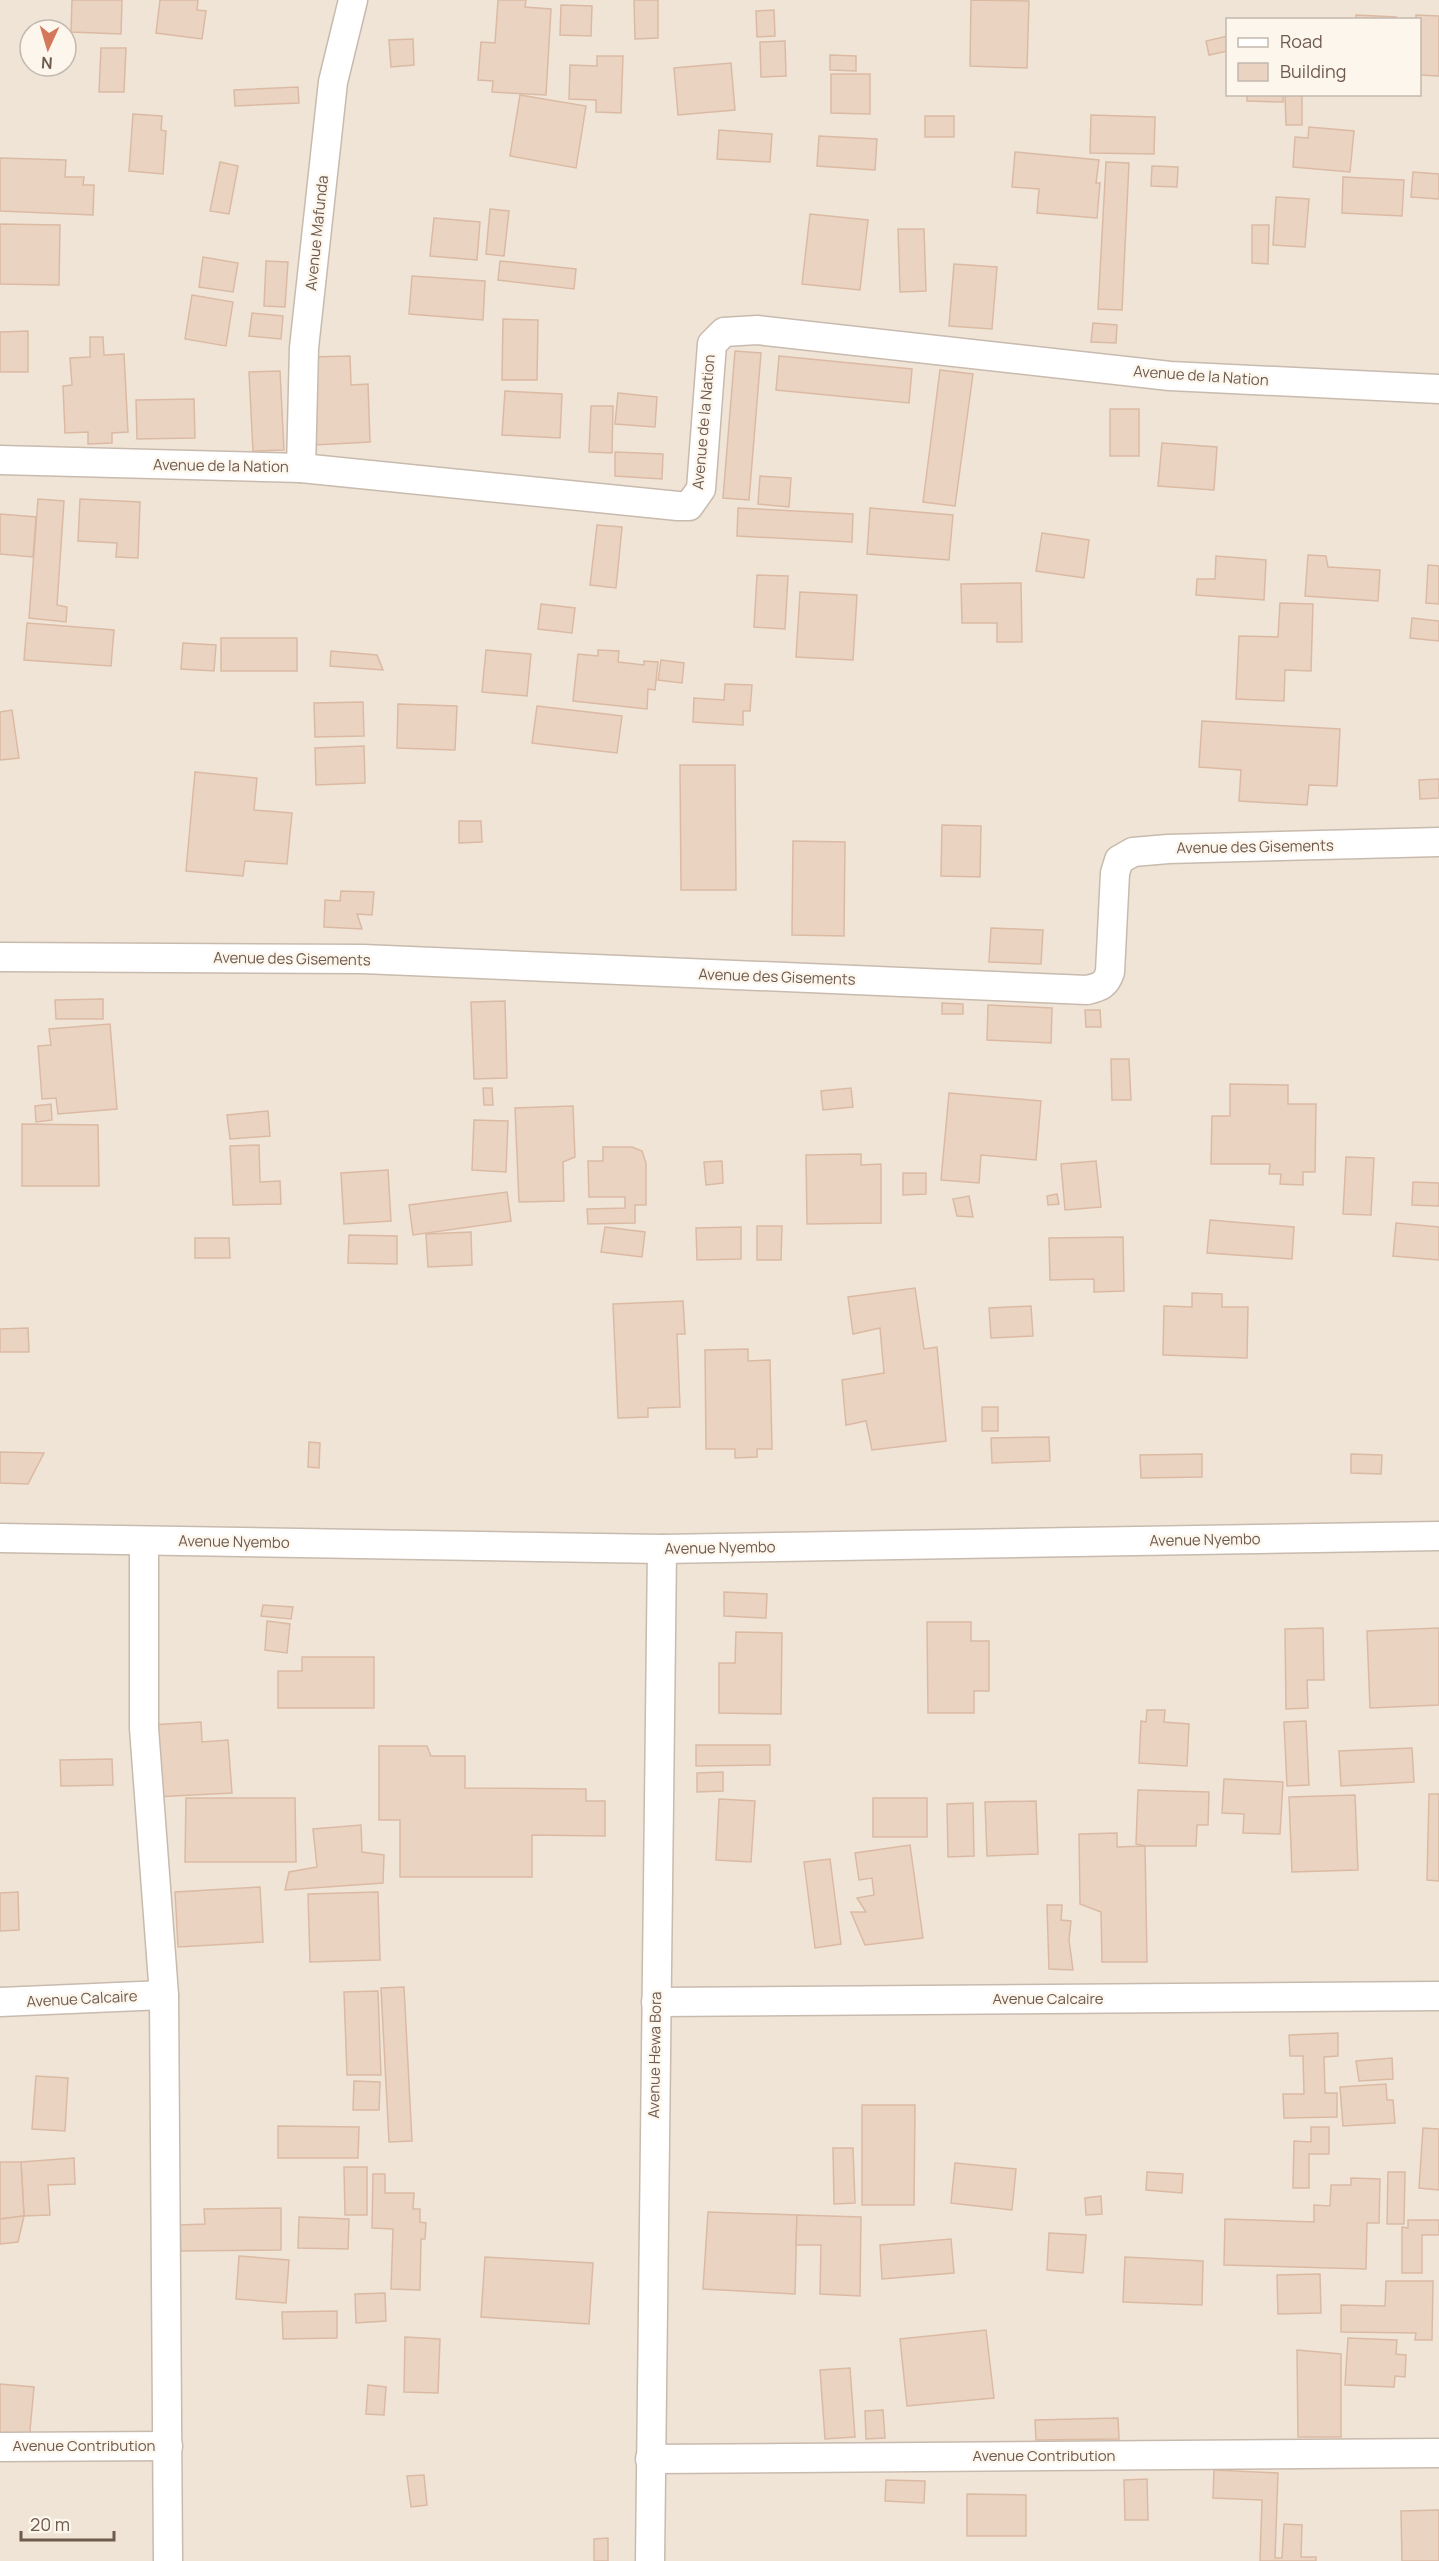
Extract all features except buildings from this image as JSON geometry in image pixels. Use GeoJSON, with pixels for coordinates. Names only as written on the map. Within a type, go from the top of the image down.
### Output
{"type":"FeatureCollection","features":[{"type":"Feature","properties":{"kind":"street","name":"Avenue Mafunda"},"geometry":{"type":"LineString","coordinates":[[301,468],[304,348],[333,82],[353,0]]}},
{"type":"Feature","properties":{"kind":"street","name":"Avenue de la Nation"},"geometry":{"type":"LineString","coordinates":[[0,460],[301,468],[678,507],[689,506],[696,500],[701,489],[712,344],[724,332],[740,330],[757,330],[1170,376],[1439,389]]}},
{"type":"Feature","properties":{"kind":"street","name":"Avenue des Gisements"},"geometry":{"type":"LineString","coordinates":[[0,957],[363,959],[1087,990],[1101,987],[1107,981],[1110,972],[1115,873],[1119,860],[1133,852],[1168,849],[1439,842]]}},
{"type":"Feature","properties":{"kind":"street","name":"Avenue Nyembo"},"geometry":{"type":"LineString","coordinates":[[0,1538],[662,1549],[1439,1536]]}},
{"type":"Feature","properties":{"kind":"street"},"geometry":{"type":"LineString","coordinates":[[144,1541],[144,1728],[164,1995],[168,2561]]}},
{"type":"Feature","properties":{"kind":"street","name":"Avenue Hewa Bora"},"geometry":{"type":"LineString","coordinates":[[650,2561],[662,1549]]}},
{"type":"Feature","properties":{"kind":"street","name":"Avenue Calcaire"},"geometry":{"type":"LineString","coordinates":[[0,2002],[164,1995]]}},
{"type":"Feature","properties":{"kind":"street","name":"Avenue Calcaire"},"geometry":{"type":"LineString","coordinates":[[656,2002],[1439,1996]]}},
{"type":"Feature","properties":{"kind":"street","name":"Avenue Contribution"},"geometry":{"type":"LineString","coordinates":[[0,2447],[168,2446]]}},
{"type":"Feature","properties":{"kind":"street","name":"Avenue Contribution"},"geometry":{"type":"LineString","coordinates":[[650,2459],[1439,2453]]}},
{"type":"Feature","properties":{"kind":"shaded area"},"geometry":{"type":"Polygon","coordinates":[[[0,0],[1439,0],[1439,2561],[0,2561],[0,0]]]}}]}
